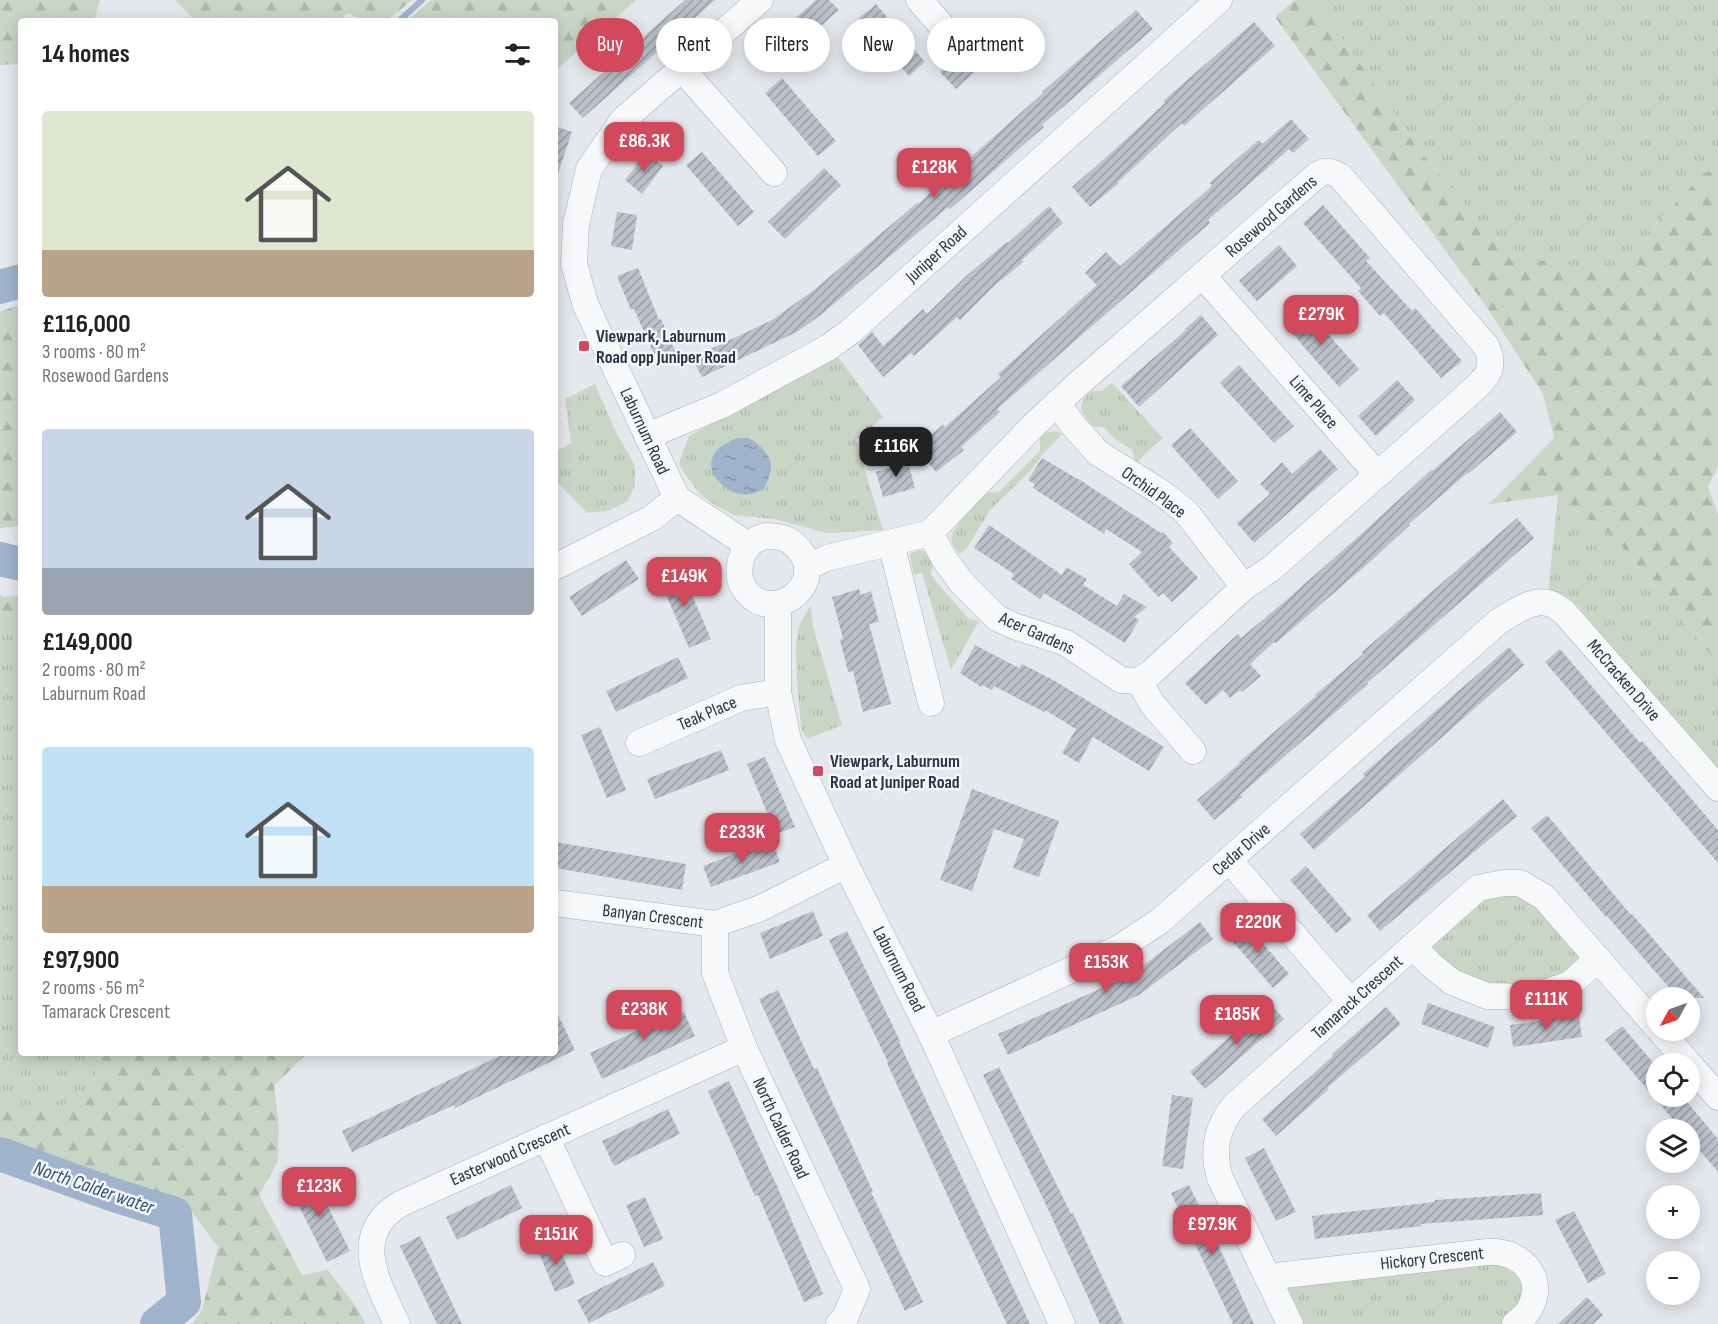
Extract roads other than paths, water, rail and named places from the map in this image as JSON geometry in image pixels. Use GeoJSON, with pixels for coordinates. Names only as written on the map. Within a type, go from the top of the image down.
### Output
{"type":"FeatureCollection","features":[{"type":"Feature","properties":{"kind":"street","name":"Laburnum Road"},"geometry":{"type":"LineString","coordinates":[[732,24],[760,0]]}},
{"type":"Feature","properties":{"kind":"street"},"geometry":{"type":"LineString","coordinates":[[920,0],[936,18]]}},
{"type":"Feature","properties":{"kind":"street","name":"Juniper Road"},"geometry":{"type":"LineString","coordinates":[[647,436],[722,405],[836,342],[1210,3]]}},
{"type":"Feature","properties":{"kind":"street","name":"Laburnum Road"},"geometry":{"type":"LineString","coordinates":[[677,72],[623,120],[589,169],[576,224],[574,264],[586,306],[677,498]]}},
{"type":"Feature","properties":{"kind":"street"},"geometry":{"type":"LineString","coordinates":[[685,72],[774,173]]}},
{"type":"Feature","properties":{"kind":"street","name":"Rosewood Gardens"},"geometry":{"type":"LineString","coordinates":[[930,533],[1017,441],[1057,403],[1317,175],[1325,170],[1341,177],[1486,346],[1490,354],[1490,371],[1484,379],[1272,568],[1244,586],[1152,672],[1139,681]]}},
{"type":"Feature","properties":{"kind":"street","name":"Lime Place"},"geometry":{"type":"LineString","coordinates":[[1203,276],[1377,474]]}},
{"type":"Feature","properties":{"kind":"street","name":"Orchid Place"},"geometry":{"type":"LineString","coordinates":[[1057,403],[1098,453],[1162,493],[1186,512],[1244,586]]}},
{"type":"Feature","properties":{"kind":"street"},"geometry":{"type":"LineString","coordinates":[[558,565],[652,518],[677,498],[748,545]]}},
{"type":"Feature","properties":{"kind":"street"},"geometry":{"type":"LineString","coordinates":[[807,567],[827,558],[930,533]]}},
{"type":"Feature","properties":{"kind":"street","name":"Acer Gardens"},"geometry":{"type":"LineString","coordinates":[[930,533],[945,560],[962,583],[998,618],[1014,626],[1066,643],[1121,680],[1139,681]]}},
{"type":"Feature","properties":{"kind":"street"},"geometry":{"type":"LineString","coordinates":[[765,536],[790,539],[804,556],[807,567],[806,578],[793,598],[778,604],[763,604],[745,591],[740,580],[739,569],[748,545],[765,536]]}},
{"type":"Feature","properties":{"kind":"street"},"geometry":{"type":"LineString","coordinates":[[891,543],[931,703]]}},
{"type":"Feature","properties":{"kind":"street","name":"McCracken Drive"},"geometry":{"type":"LineString","coordinates":[[1516,611],[1537,603],[1549,603],[1564,612],[1718,788]]}},
{"type":"Feature","properties":{"kind":"street","name":"Laburnum Road"},"geometry":{"type":"LineString","coordinates":[[778,604],[778,692],[788,740],[846,865],[931,1034],[1062,1324]]}},
{"type":"Feature","properties":{"kind":"street","name":"Cedar Drive"},"geometry":{"type":"LineString","coordinates":[[931,1034],[1119,948],[1160,921],[1489,630],[1516,611]]}},
{"type":"Feature","properties":{"kind":"street"},"geometry":{"type":"LineString","coordinates":[[1139,681],[1153,705],[1193,752]]}},
{"type":"Feature","properties":{"kind":"street","name":"Teak Place"},"geometry":{"type":"LineString","coordinates":[[639,743],[741,698],[778,692]]}},
{"type":"Feature","properties":{"kind":"street"},"geometry":{"type":"LineString","coordinates":[[1229,860],[1351,1002]]}},
{"type":"Feature","properties":{"kind":"street","name":"Banyan Crescent"},"geometry":{"type":"LineString","coordinates":[[558,903],[715,924],[761,908],[846,865]]}},
{"type":"Feature","properties":{"kind":"street","name":"Tamarack Crescent"},"geometry":{"type":"LineString","coordinates":[[1290,1324],[1220,1178],[1215,1157],[1221,1125],[1234,1106],[1478,888],[1504,883],[1520,883],[1544,897],[1646,1014]]}},
{"type":"Feature","properties":{"kind":"street","name":"North Calder Road"},"geometry":{"type":"LineString","coordinates":[[715,924],[715,973],[744,1048],[857,1289],[839,1324]]}},
{"type":"Feature","properties":{"kind":"street"},"geometry":{"type":"LineString","coordinates":[[1414,947],[1452,982],[1487,996],[1533,997],[1570,984],[1598,959]]}},
{"type":"Feature","properties":{"kind":"street"},"geometry":{"type":"LineString","coordinates":[[1669,1041],[1680,1053]]}},
{"type":"Feature","properties":{"kind":"street","name":"Easterwood Crescent"},"geometry":{"type":"LineString","coordinates":[[397,1324],[378,1284],[371,1261],[374,1237],[389,1210],[744,1048]]}},
{"type":"Feature","properties":{"kind":"street"},"geometry":{"type":"LineString","coordinates":[[1700,1074],[1714,1086]]}},
{"type":"Feature","properties":{"kind":"street"},"geometry":{"type":"LineString","coordinates":[[546,1137],[605,1263],[622,1255]]}},
{"type":"Feature","properties":{"kind":"street","name":"Hickory Crescent"},"geometry":{"type":"LineString","coordinates":[[1268,1277],[1487,1252],[1506,1252],[1527,1266],[1534,1285],[1534,1298],[1531,1306],[1515,1324]]}},
{"type":"Feature","properties":{"kind":"water"},"geometry":{"type":"Polygon","coordinates":[[[737,438],[747,438],[755,442],[766,453],[770,462],[769,478],[764,489],[754,494],[743,494],[727,489],[715,477],[712,470],[711,462],[716,451],[737,438]]]}},
{"type":"Feature","properties":{"kind":"waterway"},"geometry":{"type":"LineString","coordinates":[[402,18],[422,0]]}},
{"type":"Feature","properties":{"kind":"waterway","name":"North Calder water"},"geometry":{"type":"LineString","coordinates":[[0,287],[18,282]]}},
{"type":"Feature","properties":{"kind":"waterway","name":"North Calder water"},"geometry":{"type":"LineString","coordinates":[[0,559],[18,563]]}},
{"type":"Feature","properties":{"kind":"waterway","name":"North Calder water"},"geometry":{"type":"LineString","coordinates":[[0,1154],[114,1195],[175,1214],[184,1302],[157,1324]]}},
{"type":"Feature","properties":{"kind":"place","name":"Viewpark, Laburnum Road opp Juniper Road"},"geometry":{"type":"Point","coordinates":[584,346]}},
{"type":"Feature","properties":{"kind":"place","name":"Viewpark, Laburnum Road at Juniper Road"},"geometry":{"type":"Point","coordinates":[818,771]}}]}
